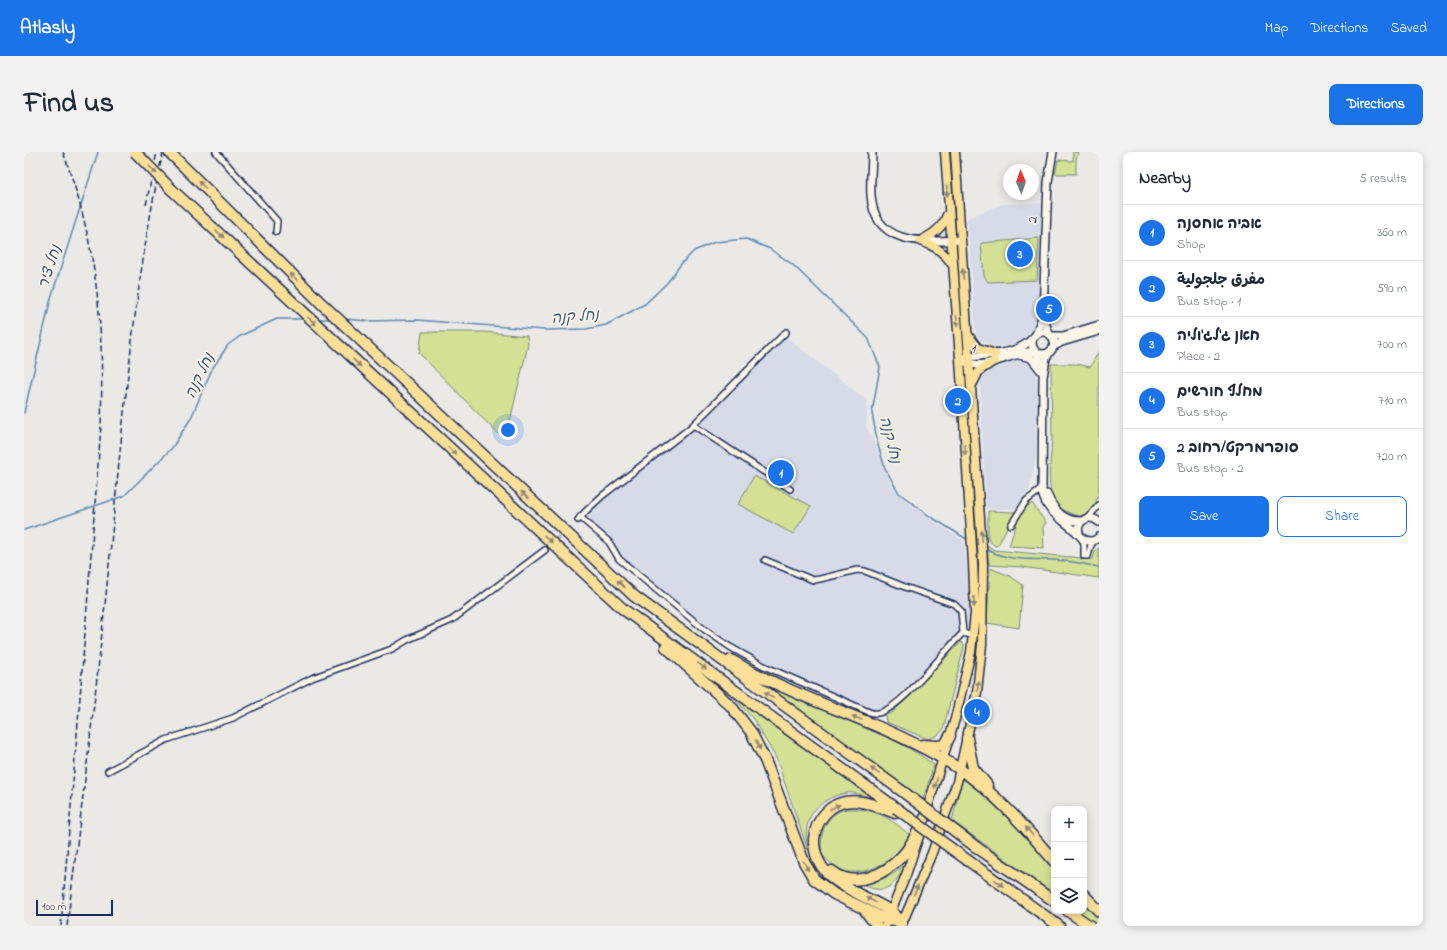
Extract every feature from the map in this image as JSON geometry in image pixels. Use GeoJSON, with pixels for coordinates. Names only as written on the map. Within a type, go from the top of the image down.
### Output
{"type":"FeatureCollection","features":[{"type":"Feature","properties":{"kind":"highway"},"geometry":{"type":"LineString","coordinates":[[135,152],[171,189],[328,336],[623,609],[731,706],[751,732],[759,747],[809,871],[820,885],[834,894],[862,908],[901,924]]}},
{"type":"Feature","properties":{"kind":"highway"},"geometry":{"type":"LineString","coordinates":[[169,152],[354,336],[634,596],[906,794],[976,847],[1051,899]]}},
{"type":"Feature","properties":{"kind":"highway"},"geometry":{"type":"LineString","coordinates":[[634,596],[711,648],[755,674],[919,745],[943,758],[960,769],[1012,812]]}},
{"type":"Feature","properties":{"kind":"highway"},"geometry":{"type":"LineString","coordinates":[[623,609],[896,810],[1059,926]]}},
{"type":"Feature","properties":{"kind":"highway"},"geometry":{"type":"LineString","coordinates":[[919,745],[945,745],[950,736]]}},
{"type":"Feature","properties":{"kind":"highway"},"geometry":{"type":"LineString","coordinates":[[967,738],[973,768],[1051,858]]}},
{"type":"Feature","properties":{"kind":"highway"},"geometry":{"type":"LineString","coordinates":[[887,919],[829,875],[820,866],[816,857],[814,845],[815,834],[819,821],[826,812],[835,805],[845,802],[869,803],[896,810]]}},
{"type":"Feature","properties":{"kind":"highway"},"geometry":{"type":"LineString","coordinates":[[814,845],[823,861],[834,873],[849,878],[869,878],[884,871],[904,855],[925,818]]}},
{"type":"Feature","properties":{"kind":"highway"},"geometry":{"type":"LineString","coordinates":[[1087,898],[1099,911]]}},
{"type":"Feature","properties":{"kind":"highway"},"geometry":{"type":"LineString","coordinates":[[862,908],[876,926]]}},
{"type":"Feature","properties":{"kind":"highway"},"geometry":{"type":"LineString","coordinates":[[1072,914],[1090,926]]}},
{"type":"Feature","properties":{"kind":"main road"},"geometry":{"type":"LineString","coordinates":[[887,919],[906,875],[950,736],[971,652],[973,636],[973,563],[970,509],[945,152]]}},
{"type":"Feature","properties":{"kind":"main road"},"geometry":{"type":"LineString","coordinates":[[901,924],[932,853],[960,769],[977,692],[982,645],[983,563],[980,508],[955,152]]}},
{"type":"Feature","properties":{"kind":"main road"},"geometry":{"type":"LineString","coordinates":[[920,240],[932,235],[944,224],[948,207]]}},
{"type":"Feature","properties":{"kind":"main road"},"geometry":{"type":"LineString","coordinates":[[920,240],[935,246],[944,252],[952,265]]}},
{"type":"Feature","properties":{"kind":"main road"},"geometry":{"type":"LineString","coordinates":[[967,332],[970,340],[978,348],[995,358],[979,371],[971,389]]}},
{"type":"Feature","properties":{"kind":"street"},"geometry":{"type":"LineString","coordinates":[[216,152],[277,221],[276,232]]}},
{"type":"Feature","properties":{"kind":"street"},"geometry":{"type":"LineString","coordinates":[[872,152],[871,196],[874,212],[878,221],[886,230],[897,236],[920,240],[960,240]]}},
{"type":"Feature","properties":{"kind":"street","name":"2"},"geometry":{"type":"LineString","coordinates":[[1035,336],[1043,314],[1048,182],[1053,152]]}},
{"type":"Feature","properties":{"kind":"street","name":"2"},"geometry":{"type":"LineString","coordinates":[[1043,314],[1050,335]]}},
{"type":"Feature","properties":{"kind":"street"},"geometry":{"type":"LineString","coordinates":[[1043,375],[1037,352],[1032,344],[1035,336],[1044,332],[1050,335],[1064,336],[1099,326]]}},
{"type":"Feature","properties":{"kind":"street"},"geometry":{"type":"LineString","coordinates":[[1037,352],[1043,354],[1062,342],[1099,331]]}},
{"type":"Feature","properties":{"kind":"street"},"geometry":{"type":"LineString","coordinates":[[786,332],[693,426],[602,496],[579,518],[609,542],[619,560],[730,647],[764,666],[875,713],[888,709],[900,699],[964,633]]}},
{"type":"Feature","properties":{"kind":"street"},"geometry":{"type":"LineString","coordinates":[[1050,335],[1054,341],[1046,358],[1043,375],[1041,477],[1043,488],[1049,509],[1057,518],[1087,541],[1098,539]]}},
{"type":"Feature","properties":{"kind":"street","name":"1"},"geometry":{"type":"LineString","coordinates":[[995,358],[1021,348],[1035,336]]}},
{"type":"Feature","properties":{"kind":"street","name":"1"},"geometry":{"type":"LineString","coordinates":[[960,359],[969,360],[995,358],[1037,352]]}},
{"type":"Feature","properties":{"kind":"street"},"geometry":{"type":"LineString","coordinates":[[1019,355],[1031,358],[1043,375]]}},
{"type":"Feature","properties":{"kind":"street"},"geometry":{"type":"LineString","coordinates":[[693,426],[790,489]]}},
{"type":"Feature","properties":{"kind":"street"},"geometry":{"type":"LineString","coordinates":[[1043,488],[1050,502],[1059,513],[1072,521],[1094,518],[1099,522]]}},
{"type":"Feature","properties":{"kind":"street"},"geometry":{"type":"LineString","coordinates":[[1012,525],[1026,501],[1043,488]]}},
{"type":"Feature","properties":{"kind":"street"},"geometry":{"type":"LineString","coordinates":[[1098,539],[1091,545],[1088,556],[1084,556],[1084,543],[1080,536],[1078,526],[1099,506]]}},
{"type":"Feature","properties":{"kind":"street"},"geometry":{"type":"LineString","coordinates":[[1099,506],[1099,522]]}},
{"type":"Feature","properties":{"kind":"street"},"geometry":{"type":"LineString","coordinates":[[108,771],[166,740],[233,718],[312,678],[392,649],[407,640],[452,620],[545,550]]}},
{"type":"Feature","properties":{"kind":"street"},"geometry":{"type":"LineString","coordinates":[[765,560],[813,580],[820,580],[857,570],[865,570],[905,587],[954,604],[961,611],[964,633]]}},
{"type":"Feature","properties":{"kind":"street"},"geometry":{"type":"LineString","coordinates":[[964,633],[973,636]]}},
{"type":"Feature","properties":{"kind":"street"},"geometry":{"type":"LineString","coordinates":[[875,713],[880,728]]}},
{"type":"Feature","properties":{"kind":"shaded area"},"geometry":{"type":"Polygon","coordinates":[[[1042,203],[1039,317],[1034,331],[1027,338],[1016,344],[994,347],[986,344],[976,335],[967,218],[1003,204],[1042,203]]]}},
{"type":"Feature","properties":{"kind":"shaded area"},"geometry":{"type":"Polygon","coordinates":[[[785,336],[868,401],[866,427],[875,444],[893,487],[907,502],[964,541],[969,590],[969,626],[960,632],[938,659],[894,698],[886,708],[869,710],[752,658],[727,642],[621,558],[612,540],[584,518],[599,502],[681,439],[785,336]]]}},
{"type":"Feature","properties":{"kind":"shaded area"},"geometry":{"type":"Polygon","coordinates":[[[1023,358],[1034,368],[1037,378],[1036,456],[1029,490],[1017,509],[986,509],[980,386],[982,373],[992,368],[1023,358]]]}},
{"type":"Feature","properties":{"kind":"green space"},"geometry":{"type":"Polygon","coordinates":[[[1073,152],[1078,152],[1076,160],[1076,174],[1055,174],[1058,160],[1073,161],[1073,152]]]}},
{"type":"Feature","properties":{"kind":"green space"},"geometry":{"type":"Polygon","coordinates":[[[1039,238],[1037,280],[988,282],[984,276],[981,243],[1039,238]]]}},
{"type":"Feature","properties":{"kind":"green space"},"geometry":{"type":"Polygon","coordinates":[[[422,332],[485,332],[527,336],[528,345],[509,425],[498,434],[419,353],[422,332]]]}},
{"type":"Feature","properties":{"kind":"green space"},"geometry":{"type":"Polygon","coordinates":[[[1099,351],[1099,493],[1094,507],[1083,516],[1078,516],[1062,509],[1055,502],[1051,492],[1051,364],[1077,364],[1090,367],[1099,351]]]}},
{"type":"Feature","properties":{"kind":"green space"},"geometry":{"type":"Polygon","coordinates":[[[754,476],[811,506],[793,534],[738,504],[754,476]]]}},
{"type":"Feature","properties":{"kind":"green space"},"geometry":{"type":"Polygon","coordinates":[[[1032,503],[1046,523],[1043,527],[1044,548],[1009,546],[1020,516],[1032,503]]]}},
{"type":"Feature","properties":{"kind":"green space"},"geometry":{"type":"Polygon","coordinates":[[[988,511],[1015,512],[998,545],[995,546],[988,540],[988,511]]]}},
{"type":"Feature","properties":{"kind":"green space"},"geometry":{"type":"Polygon","coordinates":[[[987,545],[994,550],[1093,559],[1095,551],[1099,548],[1099,578],[1022,567],[989,565],[987,545]]]}},
{"type":"Feature","properties":{"kind":"green space"},"geometry":{"type":"Polygon","coordinates":[[[990,568],[1010,576],[1023,585],[1019,628],[987,623],[990,568]]]}},
{"type":"Feature","properties":{"kind":"green space"},"geometry":{"type":"Polygon","coordinates":[[[961,642],[964,645],[963,651],[943,730],[937,736],[928,739],[886,722],[885,715],[892,713],[961,642]]]}},
{"type":"Feature","properties":{"kind":"green space"},"geometry":{"type":"Polygon","coordinates":[[[740,668],[799,701],[869,728],[902,744],[934,765],[923,799],[740,668]]]}},
{"type":"Feature","properties":{"kind":"green space"},"geometry":{"type":"Polygon","coordinates":[[[732,695],[875,799],[857,793],[848,793],[834,796],[821,804],[812,814],[808,824],[806,835],[808,850],[776,758],[753,719],[732,695]]]}},
{"type":"Feature","properties":{"kind":"green space"},"geometry":{"type":"Polygon","coordinates":[[[962,778],[999,809],[1051,865],[1051,892],[952,821],[962,778]]]}},
{"type":"Feature","properties":{"kind":"green space"},"geometry":{"type":"Polygon","coordinates":[[[846,809],[865,810],[881,815],[895,823],[910,835],[900,849],[881,865],[857,872],[841,870],[822,855],[821,840],[822,833],[828,821],[839,812],[846,809]]]}},
{"type":"Feature","properties":{"kind":"green space"},"geometry":{"type":"Polygon","coordinates":[[[907,863],[894,883],[885,889],[871,888],[862,885],[886,877],[896,872],[907,863]]]}},
{"type":"Feature","properties":{"kind":"green space"},"geometry":{"type":"Polygon","coordinates":[[[1087,904],[1099,918],[1099,926],[1082,914],[1087,914],[1087,904]]]}},
{"type":"Feature","properties":{"kind":"waterway","name":"נחל ציר"},"geometry":{"type":"LineString","coordinates":[[24,413],[51,298],[98,152]]}},
{"type":"Feature","properties":{"kind":"waterway","name":"נחל קנה"},"geometry":{"type":"LineString","coordinates":[[346,319],[367,321],[417,320],[544,330],[586,329],[606,325],[645,304],[667,283],[681,264],[694,251],[715,242],[746,239],[770,249],[792,264],[868,338],[880,367],[872,413],[878,445],[885,468],[899,493],[928,515],[968,540]]}},
{"type":"Feature","properties":{"kind":"waterway","name":"נחל קנה"},"geometry":{"type":"LineString","coordinates":[[24,530],[124,496],[172,448],[191,418],[212,369],[228,345],[240,336],[277,319],[304,319]]}},
{"type":"Feature","properties":{"kind":"waterway","name":"נחל קנה"},"geometry":{"type":"LineString","coordinates":[[318,319],[332,319]]}},
{"type":"Feature","properties":{"kind":"waterway","name":"נחל קנה"},"geometry":{"type":"LineString","coordinates":[[985,549],[1006,557],[1065,561],[1099,567]]}},
{"type":"Feature","properties":{"kind":"tunnel"},"geometry":{"type":"LineString","coordinates":[[545,550],[570,527]]}},
{"type":"Feature","properties":{"kind":"railway"},"geometry":{"type":"LineString","coordinates":[[61,926],[101,426],[102,389],[100,320],[91,254],[75,187],[63,152]]}},
{"type":"Feature","properties":{"kind":"railway"},"geometry":{"type":"LineString","coordinates":[[146,205],[157,152]]}},
{"type":"Feature","properties":{"kind":"railway"},"geometry":{"type":"LineString","coordinates":[[67,926],[97,680],[126,389],[145,247],[163,152]]}},
{"type":"Feature","properties":{"kind":"place","name":"חאן ג'לג'וליה"},"geometry":{"type":"Point","coordinates":[1020,254]}},
{"type":"Feature","properties":{"kind":"place","name":"סופרמרקט/רחוב 2"},"geometry":{"type":"Point","coordinates":[1049,309]}},
{"type":"Feature","properties":{"kind":"place","name":"مفرق جلجولية"},"geometry":{"type":"Point","coordinates":[958,401]}},
{"type":"Feature","properties":{"kind":"place","name":"אביה אחסנה"},"geometry":{"type":"Point","coordinates":[781,473]}},
{"type":"Feature","properties":{"kind":"place","name":"מחלף חורשים"},"geometry":{"type":"Point","coordinates":[977,712]}}]}
